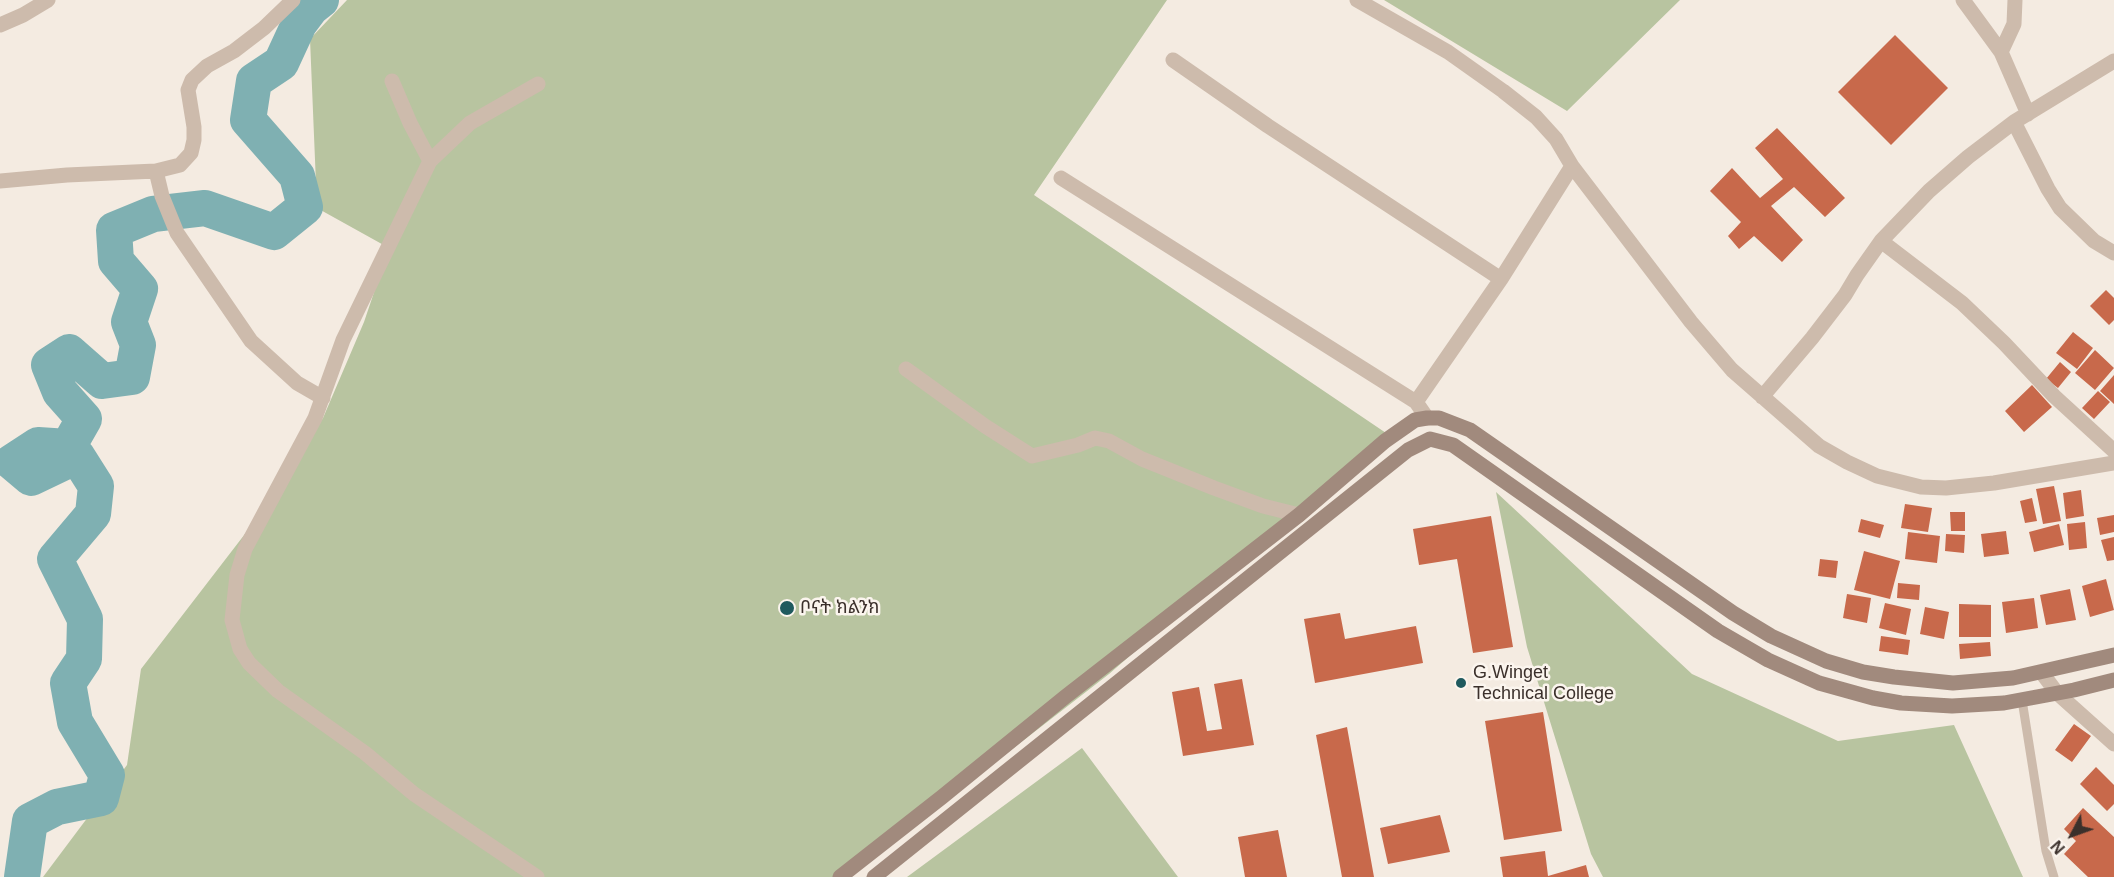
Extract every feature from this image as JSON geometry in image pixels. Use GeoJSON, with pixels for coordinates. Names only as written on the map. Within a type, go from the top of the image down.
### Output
{"type":"FeatureCollection","features":[{"type":"Feature","properties":{"kind":"main road"},"geometry":{"type":"LineString","coordinates":[[840,877],[1065,697],[1299,515],[1402,428],[1415,420],[1440,418],[1470,430],[1733,613],[1771,636],[1816,657],[1863,672],[1927,682],[1980,682],[2042,673],[2114,655]]}},
{"type":"Feature","properties":{"kind":"main road"},"geometry":{"type":"LineString","coordinates":[[874,877],[1408,450],[1430,439],[1453,445],[1718,631],[1792,672],[1828,686],[1901,703],[1952,706],[2004,703],[2114,680]]}},
{"type":"Feature","properties":{"kind":"street"},"geometry":{"type":"LineString","coordinates":[[0,25],[48,0]]}},
{"type":"Feature","properties":{"kind":"street"},"geometry":{"type":"LineString","coordinates":[[0,181],[156,171],[180,165],[191,153],[194,127],[188,90],[192,80],[207,66],[234,51],[264,28],[293,0]]}},
{"type":"Feature","properties":{"kind":"street"},"geometry":{"type":"LineString","coordinates":[[1357,0],[1448,52],[1536,117],[1556,139],[1572,166],[1691,322],[1732,370],[1819,446],[1877,476],[1921,487],[1946,488],[1985,484],[2114,463]]}},
{"type":"Feature","properties":{"kind":"street"},"geometry":{"type":"LineString","coordinates":[[1963,0],[2001,52],[2021,118],[2048,189],[2060,208],[2094,241],[2114,253]]}},
{"type":"Feature","properties":{"kind":"street"},"geometry":{"type":"LineString","coordinates":[[2001,52],[2014,24],[2015,0]]}},
{"type":"Feature","properties":{"kind":"street"},"geometry":{"type":"LineString","coordinates":[[1173,60],[1268,126],[1501,279]]}},
{"type":"Feature","properties":{"kind":"street"},"geometry":{"type":"LineString","coordinates":[[1762,397],[1845,295],[1881,241],[1937,184],[1968,157],[2021,118],[2114,61]]}},
{"type":"Feature","properties":{"kind":"street"},"geometry":{"type":"LineString","coordinates":[[393,81],[410,123],[430,161]]}},
{"type":"Feature","properties":{"kind":"street"},"geometry":{"type":"LineString","coordinates":[[537,877],[414,794],[365,753],[302,710],[249,663],[240,649],[232,620],[237,575],[245,549],[315,418],[343,340],[430,161],[471,123],[538,84]]}},
{"type":"Feature","properties":{"kind":"street"},"geometry":{"type":"LineString","coordinates":[[1416,402],[1501,279],[1572,166]]}},
{"type":"Feature","properties":{"kind":"street"},"geometry":{"type":"LineString","coordinates":[[156,171],[162,196],[177,233],[251,340],[297,383],[323,398]]}},
{"type":"Feature","properties":{"kind":"street"},"geometry":{"type":"LineString","coordinates":[[1061,178],[1416,402],[1427,418]]}},
{"type":"Feature","properties":{"kind":"street"},"geometry":{"type":"LineString","coordinates":[[1881,241],[1962,303],[2054,396],[2114,451]]}},
{"type":"Feature","properties":{"kind":"street"},"geometry":{"type":"LineString","coordinates":[[906,369],[985,426],[1032,456],[1078,445],[1095,438],[1109,441],[1142,459],[1214,488],[1263,506],[1299,515]]}},
{"type":"Feature","properties":{"kind":"street"},"geometry":{"type":"LineString","coordinates":[[2042,673],[2057,693],[2114,744]]}},
{"type":"Feature","properties":{"kind":"lane"},"geometry":{"type":"LineString","coordinates":[[2022,700],[2046,851],[2054,877]]}},
{"type":"Feature","properties":{"kind":"green space"},"geometry":{"type":"Polygon","coordinates":[[[347,0],[1167,0],[1034,195],[1386,433],[1109,674],[944,802],[839,877],[43,877],[127,765],[141,669],[258,517],[323,418],[364,322],[389,248],[317,208],[310,39],[347,0]]]}},
{"type":"Feature","properties":{"kind":"green space"},"geometry":{"type":"Polygon","coordinates":[[[1384,0],[1680,0],[1567,111],[1384,0]]]}},
{"type":"Feature","properties":{"kind":"green space"},"geometry":{"type":"Polygon","coordinates":[[[1496,492],[1692,674],[1838,741],[1954,725],[2023,877],[1603,877],[1591,854],[1527,647],[1496,492]]]}},
{"type":"Feature","properties":{"kind":"green space"},"geometry":{"type":"Polygon","coordinates":[[[1082,748],[1178,877],[907,877],[1082,748]]]}},
{"type":"Feature","properties":{"kind":"building"},"geometry":{"type":"Polygon","coordinates":[[[1895,35],[1948,88],[1891,145],[1838,92],[1895,35]]]}},
{"type":"Feature","properties":{"kind":"building"},"geometry":{"type":"Polygon","coordinates":[[[1777,128],[1845,198],[1825,217],[1794,187],[1771,206],[1803,240],[1782,262],[1754,236],[1739,249],[1728,236],[1741,222],[1710,191],[1732,168],[1760,198],[1783,179],[1755,148],[1777,128]]]}},
{"type":"Feature","properties":{"kind":"building"},"geometry":{"type":"Polygon","coordinates":[[[2106,290],[2114,298],[2114,320],[2109,325],[2090,306],[2106,290]]]}},
{"type":"Feature","properties":{"kind":"building"},"geometry":{"type":"Polygon","coordinates":[[[2073,332],[2093,348],[2077,369],[2056,353],[2073,332]]]}},
{"type":"Feature","properties":{"kind":"building"},"geometry":{"type":"Polygon","coordinates":[[[2095,350],[2114,368],[2095,390],[2075,373],[2095,350]]]}},
{"type":"Feature","properties":{"kind":"building"},"geometry":{"type":"Polygon","coordinates":[[[2060,362],[2071,372],[2058,388],[2046,379],[2060,362]]]}},
{"type":"Feature","properties":{"kind":"building"},"geometry":{"type":"Polygon","coordinates":[[[2114,375],[2114,404],[2100,391],[2114,375]]]}},
{"type":"Feature","properties":{"kind":"building"},"geometry":{"type":"Polygon","coordinates":[[[2032,385],[2052,407],[2024,432],[2005,411],[2032,385]]]}},
{"type":"Feature","properties":{"kind":"building"},"geometry":{"type":"Polygon","coordinates":[[[2098,391],[2110,402],[2094,419],[2082,408],[2098,391]]]}},
{"type":"Feature","properties":{"kind":"building"},"geometry":{"type":"Polygon","coordinates":[[[2054,486],[2061,521],[2043,524],[2036,489],[2054,486]]]}},
{"type":"Feature","properties":{"kind":"building"},"geometry":{"type":"Polygon","coordinates":[[[2081,490],[2084,516],[2066,519],[2063,493],[2081,490]]]}},
{"type":"Feature","properties":{"kind":"building"},"geometry":{"type":"Polygon","coordinates":[[[2032,498],[2037,521],[2025,523],[2020,501],[2032,498]]]}},
{"type":"Feature","properties":{"kind":"building"},"geometry":{"type":"Polygon","coordinates":[[[1905,504],[1932,508],[1928,532],[1901,528],[1905,504]]]}},
{"type":"Feature","properties":{"kind":"building"},"geometry":{"type":"Polygon","coordinates":[[[1950,512],[1965,512],[1965,531],[1951,531],[1950,512]]]}},
{"type":"Feature","properties":{"kind":"building"},"geometry":{"type":"Polygon","coordinates":[[[2114,515],[2114,532],[2100,535],[2097,518],[2114,515]]]}},
{"type":"Feature","properties":{"kind":"building"},"geometry":{"type":"Polygon","coordinates":[[[1491,516],[1513,647],[1473,653],[1457,559],[1419,565],[1413,529],[1491,516]]]}},
{"type":"Feature","properties":{"kind":"building"},"geometry":{"type":"Polygon","coordinates":[[[1861,519],[1884,525],[1880,538],[1858,532],[1861,519]]]}},
{"type":"Feature","properties":{"kind":"building"},"geometry":{"type":"Polygon","coordinates":[[[2085,522],[2087,548],[2069,550],[2067,524],[2085,522]]]}},
{"type":"Feature","properties":{"kind":"building"},"geometry":{"type":"Polygon","coordinates":[[[2059,524],[2064,545],[2034,552],[2029,532],[2059,524]]]}},
{"type":"Feature","properties":{"kind":"building"},"geometry":{"type":"Polygon","coordinates":[[[2006,531],[2009,554],[1984,557],[1981,534],[2006,531]]]}},
{"type":"Feature","properties":{"kind":"building"},"geometry":{"type":"Polygon","coordinates":[[[1908,532],[1940,536],[1937,563],[1905,559],[1908,532]]]}},
{"type":"Feature","properties":{"kind":"building"},"geometry":{"type":"Polygon","coordinates":[[[1946,534],[1965,535],[1964,553],[1945,551],[1946,534]]]}},
{"type":"Feature","properties":{"kind":"building"},"geometry":{"type":"Polygon","coordinates":[[[2114,537],[2114,560],[2107,561],[2101,540],[2114,537]]]}},
{"type":"Feature","properties":{"kind":"building"},"geometry":{"type":"Polygon","coordinates":[[[1864,551],[1900,561],[1890,599],[1854,590],[1864,551]]]}},
{"type":"Feature","properties":{"kind":"building"},"geometry":{"type":"Polygon","coordinates":[[[1820,559],[1838,561],[1836,578],[1818,576],[1820,559]]]}},
{"type":"Feature","properties":{"kind":"building"},"geometry":{"type":"Polygon","coordinates":[[[2106,579],[2114,610],[2090,617],[2082,586],[2106,579]]]}},
{"type":"Feature","properties":{"kind":"building"},"geometry":{"type":"Polygon","coordinates":[[[1898,583],[1920,585],[1919,600],[1897,598],[1898,583]]]}},
{"type":"Feature","properties":{"kind":"building"},"geometry":{"type":"Polygon","coordinates":[[[2070,589],[2076,620],[2046,625],[2040,595],[2070,589]]]}},
{"type":"Feature","properties":{"kind":"building"},"geometry":{"type":"Polygon","coordinates":[[[1847,594],[1871,598],[1867,623],[1843,618],[1847,594]]]}},
{"type":"Feature","properties":{"kind":"building"},"geometry":{"type":"Polygon","coordinates":[[[2034,598],[2038,628],[2006,633],[2002,602],[2034,598]]]}},
{"type":"Feature","properties":{"kind":"building"},"geometry":{"type":"Polygon","coordinates":[[[1885,603],[1911,609],[1906,635],[1879,628],[1885,603]]]}},
{"type":"Feature","properties":{"kind":"building"},"geometry":{"type":"Polygon","coordinates":[[[1959,604],[1991,605],[1991,637],[1959,637],[1959,604]]]}},
{"type":"Feature","properties":{"kind":"building"},"geometry":{"type":"Polygon","coordinates":[[[1925,607],[1949,612],[1944,639],[1920,634],[1925,607]]]}},
{"type":"Feature","properties":{"kind":"building"},"geometry":{"type":"Polygon","coordinates":[[[1340,613],[1345,639],[1416,626],[1423,663],[1315,683],[1304,619],[1340,613]]]}},
{"type":"Feature","properties":{"kind":"building"},"geometry":{"type":"Polygon","coordinates":[[[1881,636],[1910,640],[1908,655],[1879,651],[1881,636]]]}},
{"type":"Feature","properties":{"kind":"building"},"geometry":{"type":"Polygon","coordinates":[[[1990,642],[1991,656],[1960,659],[1959,644],[1990,642]]]}},
{"type":"Feature","properties":{"kind":"building"},"geometry":{"type":"Polygon","coordinates":[[[1242,679],[1254,745],[1183,756],[1172,692],[1199,687],[1207,731],[1222,729],[1214,684],[1242,679]]]}},
{"type":"Feature","properties":{"kind":"building"},"geometry":{"type":"Polygon","coordinates":[[[1543,712],[1562,831],[1504,840],[1485,721],[1543,712]]]}},
{"type":"Feature","properties":{"kind":"building"},"geometry":{"type":"Polygon","coordinates":[[[2074,724],[2091,736],[2072,762],[2055,750],[2074,724]]]}},
{"type":"Feature","properties":{"kind":"building"},"geometry":{"type":"Polygon","coordinates":[[[1347,727],[1374,877],[1342,877],[1316,735],[1347,727]]]}},
{"type":"Feature","properties":{"kind":"building"},"geometry":{"type":"Polygon","coordinates":[[[2096,767],[2114,785],[2114,804],[2107,811],[2080,784],[2096,767]]]}},
{"type":"Feature","properties":{"kind":"building"},"geometry":{"type":"Polygon","coordinates":[[[2083,808],[2114,837],[2114,877],[2088,877],[2064,854],[2076,841],[2064,829],[2083,808]]]}},
{"type":"Feature","properties":{"kind":"building"},"geometry":{"type":"Polygon","coordinates":[[[1440,815],[1450,852],[1388,864],[1380,828],[1440,815]]]}},
{"type":"Feature","properties":{"kind":"building"},"geometry":{"type":"Polygon","coordinates":[[[1278,830],[1287,877],[1245,877],[1238,837],[1278,830]]]}},
{"type":"Feature","properties":{"kind":"building"},"geometry":{"type":"Polygon","coordinates":[[[1545,851],[1548,876],[1586,865],[1589,877],[1503,877],[1500,857],[1545,851]]]}},
{"type":"Feature","properties":{"kind":"waterway"},"geometry":{"type":"LineString","coordinates":[[22,877],[30,821],[57,807],[101,798],[107,775],[75,722],[68,683],[84,659],[85,619],[55,559],[93,514],[96,486],[77,456],[31,478],[12,462],[38,445],[68,447],[84,419],[60,392],[49,365],[69,352],[102,381],[132,377],[138,345],[129,322],[140,289],[116,261],[114,230],[153,214],[205,208],[274,232],[305,207],[297,176],[248,120],[254,81],[281,63],[299,24],[311,8],[321,0]]}},
{"type":"Feature","properties":{"kind":"place","name":"ቦናት ክልንክ"},"geometry":{"type":"Point","coordinates":[787,608]}},
{"type":"Feature","properties":{"kind":"place","name":"G.Winget Technical College"},"geometry":{"type":"Point","coordinates":[1461,683]}}]}
